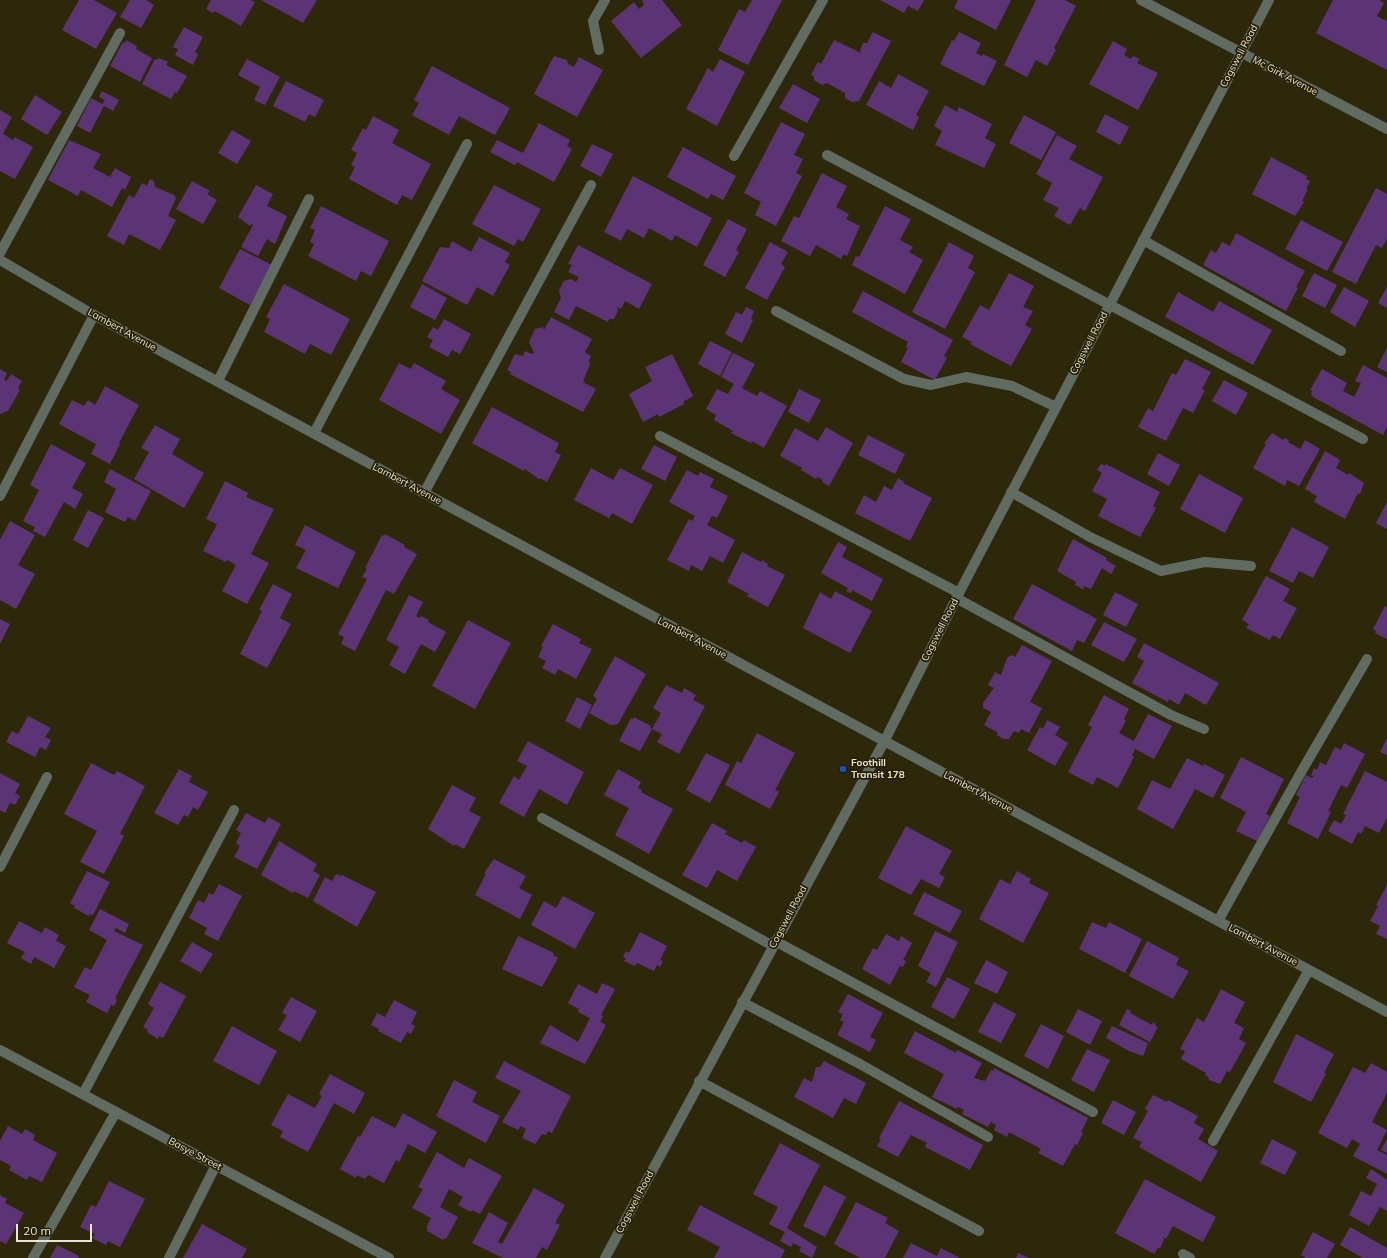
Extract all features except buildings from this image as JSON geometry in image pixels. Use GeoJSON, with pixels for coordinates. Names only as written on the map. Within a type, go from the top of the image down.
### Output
{"type":"FeatureCollection","features":[{"type":"Feature","properties":{"kind":"street"},"geometry":{"type":"LineString","coordinates":[[599,50],[593,21],[605,0]]}},
{"type":"Feature","properties":{"kind":"street"},"geometry":{"type":"LineString","coordinates":[[734,156],[823,0]]}},
{"type":"Feature","properties":{"kind":"street","name":"Mc Girk Avenue"},"geometry":{"type":"LineString","coordinates":[[1141,0],[1387,129]]}},
{"type":"Feature","properties":{"kind":"street","name":"Cogswell Road"},"geometry":{"type":"LineString","coordinates":[[605,1258],[699,1081],[884,742],[957,596],[1269,0]]}},
{"type":"Feature","properties":{"kind":"street"},"geometry":{"type":"LineString","coordinates":[[0,253],[120,33]]}},
{"type":"Feature","properties":{"kind":"street"},"geometry":{"type":"LineString","coordinates":[[314,433],[467,144]]}},
{"type":"Feature","properties":{"kind":"street"},"geometry":{"type":"LineString","coordinates":[[827,155],[1364,439]]}},
{"type":"Feature","properties":{"kind":"street"},"geometry":{"type":"LineString","coordinates":[[424,493],[591,185]]}},
{"type":"Feature","properties":{"kind":"street"},"geometry":{"type":"LineString","coordinates":[[218,381],[310,199]]}},
{"type":"Feature","properties":{"kind":"street"},"geometry":{"type":"LineString","coordinates":[[1143,240],[1341,351]]}},
{"type":"Feature","properties":{"kind":"street","name":"Lambert Avenue"},"geometry":{"type":"LineString","coordinates":[[0,260],[94,315],[1387,1012]]}},
{"type":"Feature","properties":{"kind":"street"},"geometry":{"type":"LineString","coordinates":[[776,311],[904,379],[931,385],[966,377],[1012,386],[1056,407]]}},
{"type":"Feature","properties":{"kind":"street"},"geometry":{"type":"LineString","coordinates":[[0,496],[94,315]]}},
{"type":"Feature","properties":{"kind":"street"},"geometry":{"type":"LineString","coordinates":[[660,436],[957,596],[1171,715],[1204,729]]}},
{"type":"Feature","properties":{"kind":"street"},"geometry":{"type":"LineString","coordinates":[[1011,492],[1090,537],[1160,571],[1205,562],[1252,566]]}},
{"type":"Feature","properties":{"kind":"street"},"geometry":{"type":"LineString","coordinates":[[1218,921],[1304,767],[1367,659]]}},
{"type":"Feature","properties":{"kind":"street"},"geometry":{"type":"LineString","coordinates":[[0,867],[47,777]]}},
{"type":"Feature","properties":{"kind":"street"},"geometry":{"type":"LineString","coordinates":[[83,1094],[234,810]]}},
{"type":"Feature","properties":{"kind":"street"},"geometry":{"type":"LineString","coordinates":[[542,818],[1093,1112]]}},
{"type":"Feature","properties":{"kind":"street"},"geometry":{"type":"LineString","coordinates":[[1213,1141],[1309,970]]}},
{"type":"Feature","properties":{"kind":"street"},"geometry":{"type":"LineString","coordinates":[[742,1002],[860,1064],[988,1137]]}},
{"type":"Feature","properties":{"kind":"street","name":"Basye Street"},"geometry":{"type":"LineString","coordinates":[[0,1050],[390,1258]]}},
{"type":"Feature","properties":{"kind":"street"},"geometry":{"type":"LineString","coordinates":[[699,1081],[979,1232]]}},
{"type":"Feature","properties":{"kind":"street"},"geometry":{"type":"LineString","coordinates":[[33,1258],[116,1112]]}},
{"type":"Feature","properties":{"kind":"street"},"geometry":{"type":"LineString","coordinates":[[169,1258],[216,1165]]}},
{"type":"Feature","properties":{"kind":"place","name":"Foothill Transit 178"},"geometry":{"type":"Point","coordinates":[843,769]}}]}
